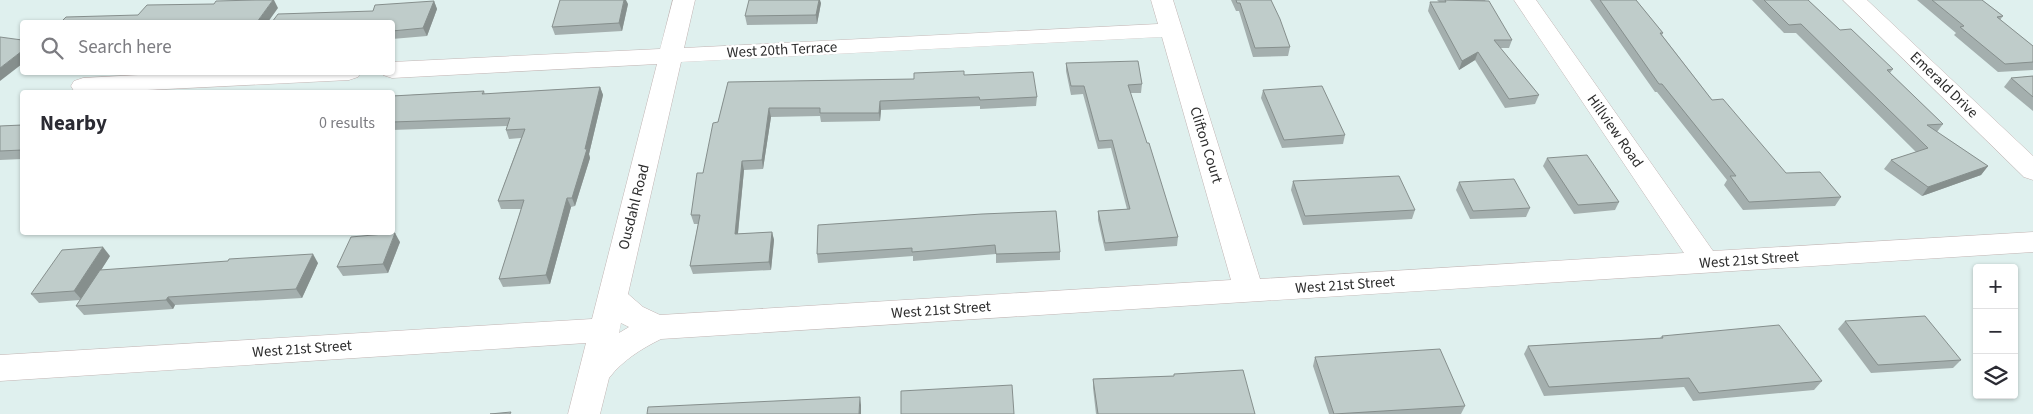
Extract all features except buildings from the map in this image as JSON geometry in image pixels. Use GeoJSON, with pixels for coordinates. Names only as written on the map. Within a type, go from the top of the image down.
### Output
{"type":"FeatureCollection","features":[{"type":"Feature","properties":{"kind":"street","name":"Ousdahl Road"},"geometry":{"type":"LineString","coordinates":[[584,414],[684,0]]}},
{"type":"Feature","properties":{"kind":"street","name":"Clifton Court"},"geometry":{"type":"LineString","coordinates":[[1162,0],[1249,291]]}},
{"type":"Feature","properties":{"kind":"street","name":"Hillview Road"},"geometry":{"type":"LineString","coordinates":[[1525,0],[1705,262]]}},
{"type":"Feature","properties":{"kind":"street","name":"Emerald Drive"},"geometry":{"type":"LineString","coordinates":[[1854,0],[2033,170]]}},
{"type":"Feature","properties":{"kind":"street","name":"West 20th Terrace"},"geometry":{"type":"LineString","coordinates":[[395,70],[1171,30]]}},
{"type":"Feature","properties":{"kind":"street"},"geometry":{"type":"LineString","coordinates":[[82,86],[292,75]]}},
{"type":"Feature","properties":{"kind":"street","name":"West 21st Street"},"geometry":{"type":"LineString","coordinates":[[594,373],[615,350],[634,338],[658,327],[2033,242]]}},
{"type":"Feature","properties":{"kind":"street","name":"West 21st Street"},"geometry":{"type":"LineString","coordinates":[[612,298],[632,315],[658,327]]}},
{"type":"Feature","properties":{"kind":"street","name":"West 21st Street"},"geometry":{"type":"LineString","coordinates":[[0,368],[604,330]]}}]}
